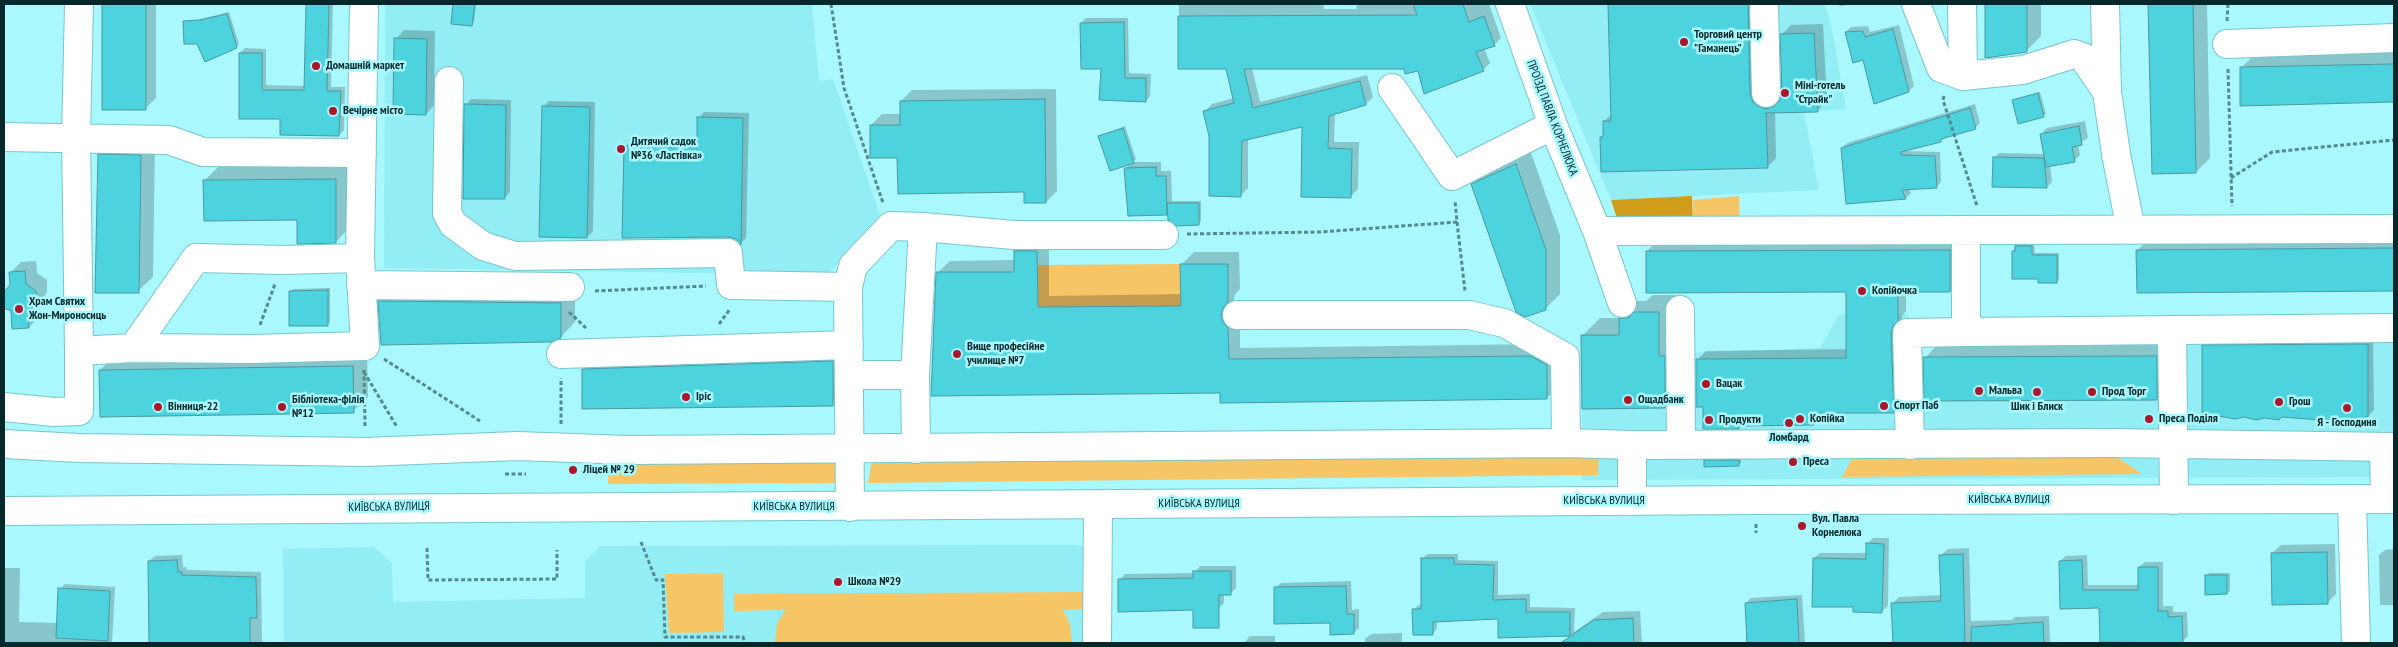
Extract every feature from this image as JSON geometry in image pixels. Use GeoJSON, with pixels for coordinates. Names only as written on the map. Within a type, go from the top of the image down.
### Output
{"type":"FeatureCollection","features":[{"type":"Feature","properties":{"kind":"main road"},"geometry":{"type":"LineString","coordinates":[[79,4],[76,138],[79,448]]}},
{"type":"Feature","properties":{"kind":"main road"},"geometry":{"type":"LineString","coordinates":[[79,352],[133,348],[252,349],[364,359],[360,258],[364,4]]}},
{"type":"Feature","properties":{"kind":"main road","name":"ПРОЇЗД ПАВЛА КОРНЕЛЮКА"},"geometry":{"type":"LineString","coordinates":[[1510,4],[1553,125],[1597,231],[1622,303]]}},
{"type":"Feature","properties":{"kind":"main road"},"geometry":{"type":"LineString","coordinates":[[1764,4],[1766,93]]}},
{"type":"Feature","properties":{"kind":"main road"},"geometry":{"type":"LineString","coordinates":[[1916,4],[1941,68],[1955,73],[2023,70],[2074,54],[2083,57],[2107,92]]}},
{"type":"Feature","properties":{"kind":"main road"},"geometry":{"type":"LineString","coordinates":[[1955,73],[1962,4]]}},
{"type":"Feature","properties":{"kind":"main road"},"geometry":{"type":"LineString","coordinates":[[2105,4],[2107,92],[2116,154],[2131,230]]}},
{"type":"Feature","properties":{"kind":"main road"},"geometry":{"type":"LineString","coordinates":[[2227,44],[2394,38]]}},
{"type":"Feature","properties":{"kind":"main road"},"geometry":{"type":"LineString","coordinates":[[449,81],[448,213],[453,224],[483,246],[515,256],[728,254],[731,285],[848,287]]}},
{"type":"Feature","properties":{"kind":"main road"},"geometry":{"type":"LineString","coordinates":[[1392,88],[1452,176],[1553,125]]}},
{"type":"Feature","properties":{"kind":"main road"},"geometry":{"type":"LineString","coordinates":[[4,137],[169,140],[203,152],[362,153]]}},
{"type":"Feature","properties":{"kind":"main road"},"geometry":{"type":"LineString","coordinates":[[850,507],[848,287],[853,266],[890,226],[1014,235],[1164,234]]}},
{"type":"Feature","properties":{"kind":"main road"},"geometry":{"type":"LineString","coordinates":[[916,448],[916,376],[922,227]]}},
{"type":"Feature","properties":{"kind":"main road"},"geometry":{"type":"LineString","coordinates":[[1966,332],[1973,230]]}},
{"type":"Feature","properties":{"kind":"main road"},"geometry":{"type":"LineString","coordinates":[[1597,231],[2394,230]]}},
{"type":"Feature","properties":{"kind":"main road"},"geometry":{"type":"LineString","coordinates":[[133,348],[196,258],[284,260],[360,258]]}},
{"type":"Feature","properties":{"kind":"main road"},"geometry":{"type":"LineString","coordinates":[[361,285],[576,295]]}},
{"type":"Feature","properties":{"kind":"main road"},"geometry":{"type":"LineString","coordinates":[[1680,310],[1681,445]]}},
{"type":"Feature","properties":{"kind":"main road"},"geometry":{"type":"LineString","coordinates":[[1237,315],[1468,315],[1504,323],[1565,357],[1566,443]]}},
{"type":"Feature","properties":{"kind":"main road"},"geometry":{"type":"LineString","coordinates":[[1910,444],[1907,333],[2394,328]]}},
{"type":"Feature","properties":{"kind":"main road"},"geometry":{"type":"LineString","coordinates":[[2172,330],[2174,500]]}},
{"type":"Feature","properties":{"kind":"main road"},"geometry":{"type":"LineString","coordinates":[[561,354],[849,345]]}},
{"type":"Feature","properties":{"kind":"main road"},"geometry":{"type":"LineString","coordinates":[[849,375],[916,376]]}},
{"type":"Feature","properties":{"kind":"main road"},"geometry":{"type":"LineString","coordinates":[[4,407],[54,412],[79,412]]}},
{"type":"Feature","properties":{"kind":"main road"},"geometry":{"type":"LineString","coordinates":[[4,444],[79,448],[366,452],[517,446],[560,446],[628,450],[1566,443],[1632,445],[2174,444],[2389,447],[2390,499]]}},
{"type":"Feature","properties":{"kind":"main road"},"geometry":{"type":"LineString","coordinates":[[1632,445],[1632,501]]}},
{"type":"Feature","properties":{"kind":"main road","name":"КИЇВСЬКА ВУЛИЦЯ"},"geometry":{"type":"LineString","coordinates":[[4,511],[559,506],[850,507],[1632,501],[2390,499]]}},
{"type":"Feature","properties":{"kind":"main road"},"geometry":{"type":"LineString","coordinates":[[2352,500],[2356,643]]}},
{"type":"Feature","properties":{"kind":"main road"},"geometry":{"type":"LineString","coordinates":[[1097,643],[1098,505]]}},
{"type":"Feature","properties":{"kind":"path"},"geometry":{"type":"LineString","coordinates":[[831,4],[844,88],[890,226]]}},
{"type":"Feature","properties":{"kind":"path"},"geometry":{"type":"LineString","coordinates":[[1839,4],[1846,4]]}},
{"type":"Feature","properties":{"kind":"path"},"geometry":{"type":"LineString","coordinates":[[2204,230],[2232,207],[2227,44]]}},
{"type":"Feature","properties":{"kind":"path"},"geometry":{"type":"LineString","coordinates":[[1955,73],[1943,100],[1979,212],[1973,230]]}},
{"type":"Feature","properties":{"kind":"path"},"geometry":{"type":"LineString","coordinates":[[2231,178],[2272,152],[2394,140]]}},
{"type":"Feature","properties":{"kind":"path"},"geometry":{"type":"LineString","coordinates":[[1452,176],[1468,315]]}},
{"type":"Feature","properties":{"kind":"path"},"geometry":{"type":"LineString","coordinates":[[1164,234],[1320,232],[1457,222]]}},
{"type":"Feature","properties":{"kind":"path"},"geometry":{"type":"LineString","coordinates":[[252,349],[284,260]]}},
{"type":"Feature","properties":{"kind":"path"},"geometry":{"type":"LineString","coordinates":[[612,353],[569,313],[576,295],[731,285],[733,296],[737,299],[699,351]]}},
{"type":"Feature","properties":{"kind":"path"},"geometry":{"type":"LineString","coordinates":[[560,446],[561,354]]}},
{"type":"Feature","properties":{"kind":"path"},"geometry":{"type":"LineString","coordinates":[[364,359],[485,425]]}},
{"type":"Feature","properties":{"kind":"path"},"geometry":{"type":"LineString","coordinates":[[364,359],[411,451]]}},
{"type":"Feature","properties":{"kind":"path"},"geometry":{"type":"LineString","coordinates":[[364,359],[366,452]]}},
{"type":"Feature","properties":{"kind":"path"},"geometry":{"type":"LineString","coordinates":[[503,474],[529,474]]}},
{"type":"Feature","properties":{"kind":"path"},"geometry":{"type":"LineString","coordinates":[[641,542],[656,580],[663,580],[665,637],[743,636],[746,643]]}},
{"type":"Feature","properties":{"kind":"path"},"geometry":{"type":"LineString","coordinates":[[427,548],[428,580],[557,578],[557,550]]}},
{"type":"Feature","properties":{"kind":"shaded area","name":"Дитячий садок №36 «Ластівка»"},"geometry":{"type":"Polygon","coordinates":[[[385,4],[812,4],[819,81],[833,79],[881,218],[827,275],[384,268],[385,4]]]}},
{"type":"Feature","properties":{"kind":"shaded area"},"geometry":{"type":"Polygon","coordinates":[[[1530,4],[1825,4],[1832,29],[1846,109],[1804,112],[1819,190],[1611,200],[1530,4]]]}},
{"type":"Feature","properties":{"kind":"shaded area"},"geometry":{"type":"Polygon","coordinates":[[[1692,196],[1693,228],[1620,228],[1611,200],[1692,196]]]}},
{"type":"Feature","properties":{"kind":"shaded area"},"geometry":{"type":"Polygon","coordinates":[[[1739,196],[1740,227],[1693,228],[1693,200],[1739,196]]]}},
{"type":"Feature","properties":{"kind":"shaded area"},"geometry":{"type":"Polygon","coordinates":[[[1180,264],[1181,306],[1038,307],[1038,265],[1180,264]]]}},
{"type":"Feature","properties":{"kind":"shaded area"},"geometry":{"type":"Polygon","coordinates":[[[1908,314],[1909,382],[2179,381],[2179,330],[2394,328],[2394,477],[1582,480],[1582,409],[1669,356],[1680,353],[1820,348],[1839,315],[1908,314]]]}},
{"type":"Feature","properties":{"kind":"shaded area"},"geometry":{"type":"Polygon","coordinates":[[[1599,451],[1598,475],[868,483],[871,465],[881,455],[1599,451]]]}},
{"type":"Feature","properties":{"kind":"shaded area"},"geometry":{"type":"Polygon","coordinates":[[[2114,455],[2142,474],[1842,477],[1853,457],[2114,455]]]}},
{"type":"Feature","properties":{"kind":"shaded area"},"geometry":{"type":"Polygon","coordinates":[[[609,456],[836,457],[848,483],[608,484],[609,456]]]}},
{"type":"Feature","properties":{"kind":"shaded area","name":"Школа №29"},"geometry":{"type":"Polygon","coordinates":[[[1078,545],[1085,548],[1091,643],[284,643],[283,549],[374,547],[392,563],[393,602],[585,598],[585,562],[600,546],[1078,545]]]}},
{"type":"Feature","properties":{"kind":"shaded area"},"geometry":{"type":"Polygon","coordinates":[[[723,573],[724,632],[669,633],[665,574],[723,573]]]}},
{"type":"Feature","properties":{"kind":"shaded area"},"geometry":{"type":"Polygon","coordinates":[[[1084,592],[1084,609],[1063,610],[1070,624],[1072,643],[775,643],[777,623],[786,610],[734,611],[734,594],[1084,592]]]}},
{"type":"Feature","properties":{"kind":"building"},"geometry":{"type":"Polygon","coordinates":[[[102,4],[146,4],[146,110],[102,110],[102,4]]]}},
{"type":"Feature","properties":{"kind":"building"},"geometry":{"type":"Polygon","coordinates":[[[306,4],[329,4],[327,91],[341,91],[339,136],[280,135],[280,119],[239,119],[239,53],[262,53],[262,90],[304,90],[306,4]]]}},
{"type":"Feature","properties":{"kind":"building"},"geometry":{"type":"Polygon","coordinates":[[[453,4],[475,4],[472,26],[451,24],[453,4]]]}},
{"type":"Feature","properties":{"kind":"building"},"geometry":{"type":"Polygon","coordinates":[[[1413,4],[1463,4],[1469,22],[1484,16],[1495,46],[1476,52],[1484,71],[1424,94],[1418,71],[1405,74],[1404,69],[1244,69],[1253,108],[1360,81],[1366,105],[1329,116],[1328,148],[1352,149],[1351,198],[1301,197],[1302,127],[1242,141],[1241,197],[1209,196],[1209,136],[1203,111],[1234,103],[1226,69],[1178,69],[1178,16],[1417,15],[1413,4]]]}},
{"type":"Feature","properties":{"kind":"building"},"geometry":{"type":"Polygon","coordinates":[[[1608,4],[1748,4],[1750,94],[1753,102],[1766,109],[1774,106],[1779,101],[1782,93],[1780,34],[1814,33],[1818,112],[1766,113],[1768,168],[1601,172],[1600,137],[1603,137],[1603,121],[1611,121],[1608,4]]]}},
{"type":"Feature","properties":{"kind":"building"},"geometry":{"type":"Polygon","coordinates":[[[1985,4],[2027,4],[2027,52],[1985,58],[1985,4]]]}},
{"type":"Feature","properties":{"kind":"building"},"geometry":{"type":"Polygon","coordinates":[[[2148,4],[2193,4],[2196,173],[2152,174],[2148,4]]]}},
{"type":"Feature","properties":{"kind":"building"},"geometry":{"type":"Polygon","coordinates":[[[227,14],[237,48],[205,62],[197,44],[184,44],[183,21],[200,20],[227,14]]]}},
{"type":"Feature","properties":{"kind":"building"},"geometry":{"type":"Polygon","coordinates":[[[1124,22],[1125,78],[1146,78],[1146,102],[1099,100],[1101,69],[1081,69],[1080,23],[1124,22]]]}},
{"type":"Feature","properties":{"kind":"building"},"geometry":{"type":"Polygon","coordinates":[[[1893,29],[1909,92],[1874,104],[1863,60],[1853,63],[1845,32],[1863,31],[1865,37],[1893,29]]]}},
{"type":"Feature","properties":{"kind":"building"},"geometry":{"type":"Polygon","coordinates":[[[394,38],[427,39],[426,115],[393,114],[394,38]]]}},
{"type":"Feature","properties":{"kind":"building"},"geometry":{"type":"Polygon","coordinates":[[[2394,64],[2394,102],[2240,106],[2240,67],[2394,64]]]}},
{"type":"Feature","properties":{"kind":"building"},"geometry":{"type":"Polygon","coordinates":[[[2038,93],[2044,117],[2018,124],[2012,100],[2038,93]]]}},
{"type":"Feature","properties":{"kind":"building"},"geometry":{"type":"Polygon","coordinates":[[[1045,99],[1046,203],[1024,203],[1024,192],[898,194],[897,158],[870,158],[870,125],[900,125],[900,101],[1045,99]]]}},
{"type":"Feature","properties":{"kind":"building"},"geometry":{"type":"Polygon","coordinates":[[[464,104],[506,105],[505,199],[463,199],[464,104]]]}},
{"type":"Feature","properties":{"kind":"building"},"geometry":{"type":"Polygon","coordinates":[[[542,106],[590,107],[587,238],[539,237],[542,106]]]}},
{"type":"Feature","properties":{"kind":"building"},"geometry":{"type":"Polygon","coordinates":[[[1970,108],[1976,129],[1941,139],[1941,142],[1901,152],[1901,155],[1935,156],[1937,188],[1902,190],[1906,199],[1846,204],[1841,148],[1970,108]]]}},
{"type":"Feature","properties":{"kind":"building"},"geometry":{"type":"Polygon","coordinates":[[[697,117],[743,118],[741,245],[736,239],[728,237],[622,238],[624,146],[697,148],[697,117]]]}},
{"type":"Feature","properties":{"kind":"building"},"geometry":{"type":"Polygon","coordinates":[[[2079,126],[2082,145],[2072,147],[2075,162],[2046,167],[2040,134],[2079,126]]]}},
{"type":"Feature","properties":{"kind":"building"},"geometry":{"type":"Polygon","coordinates":[[[1123,128],[1134,163],[1110,171],[1098,136],[1123,128]]]}},
{"type":"Feature","properties":{"kind":"building"},"geometry":{"type":"Polygon","coordinates":[[[98,154],[141,155],[139,293],[95,293],[98,154]]]}},
{"type":"Feature","properties":{"kind":"building"},"geometry":{"type":"Polygon","coordinates":[[[1993,157],[2044,158],[2047,188],[1992,187],[1993,157]]]}},
{"type":"Feature","properties":{"kind":"building"},"geometry":{"type":"Polygon","coordinates":[[[1516,164],[1546,250],[1546,310],[1525,317],[1516,312],[1471,184],[1516,164]]]}},
{"type":"Feature","properties":{"kind":"building"},"geometry":{"type":"Polygon","coordinates":[[[1156,167],[1156,176],[1166,176],[1167,215],[1128,216],[1124,168],[1156,167]]]}},
{"type":"Feature","properties":{"kind":"building"},"geometry":{"type":"Polygon","coordinates":[[[336,179],[336,243],[297,244],[297,220],[204,221],[203,180],[336,179]]]}},
{"type":"Feature","properties":{"kind":"building"},"geometry":{"type":"Polygon","coordinates":[[[1167,203],[1199,203],[1199,225],[1176,226],[1168,220],[1167,203]]]}},
{"type":"Feature","properties":{"kind":"building"},"geometry":{"type":"Polygon","coordinates":[[[2015,246],[2032,246],[2032,255],[2057,255],[2057,283],[2038,283],[2038,279],[2012,279],[2012,251],[2015,251],[2015,246]]]}},
{"type":"Feature","properties":{"kind":"building"},"geometry":{"type":"Polygon","coordinates":[[[2394,248],[2394,291],[2137,293],[2136,250],[2394,248]]]}},
{"type":"Feature","properties":{"kind":"building"},"geometry":{"type":"Polygon","coordinates":[[[1950,250],[1950,292],[1898,292],[1898,321],[1893,326],[1891,333],[1894,413],[1813,413],[1814,425],[1739,426],[1739,429],[1703,429],[1703,407],[1696,407],[1696,359],[1846,358],[1846,292],[1646,293],[1646,251],[1950,250]]]}},
{"type":"Feature","properties":{"kind":"building"},"geometry":{"type":"Polygon","coordinates":[[[1014,251],[1037,251],[1038,307],[1181,306],[1180,264],[1228,264],[1228,302],[1223,308],[1221,315],[1223,322],[1228,328],[1229,359],[1531,356],[1547,365],[1547,399],[1220,403],[1220,393],[931,396],[936,272],[1014,272],[1014,251]]]}},
{"type":"Feature","properties":{"kind":"building","name":"Храм Святих Жон-Мироносиць"},"geometry":{"type":"Polygon","coordinates":[[[25,271],[26,284],[36,291],[37,305],[28,311],[29,328],[12,329],[11,311],[4,308],[4,292],[10,285],[9,272],[25,271]]]}},
{"type":"Feature","properties":{"kind":"building"},"geometry":{"type":"Polygon","coordinates":[[[328,290],[328,326],[289,326],[289,291],[328,290]]]}},
{"type":"Feature","properties":{"kind":"building"},"geometry":{"type":"Polygon","coordinates":[[[378,301],[561,303],[561,338],[551,342],[381,345],[378,301]]]}},
{"type":"Feature","properties":{"kind":"building"},"geometry":{"type":"Polygon","coordinates":[[[1634,312],[1659,312],[1659,356],[1665,356],[1665,408],[1582,409],[1581,335],[1619,335],[1619,318],[1628,318],[1634,312]]]}},
{"type":"Feature","properties":{"kind":"building"},"geometry":{"type":"Polygon","coordinates":[[[2368,344],[2368,417],[2320,420],[2282,417],[2279,420],[2265,418],[2256,420],[2244,417],[2235,419],[2202,413],[2202,345],[2368,344]]]}},
{"type":"Feature","properties":{"kind":"building"},"geometry":{"type":"Polygon","coordinates":[[[2157,356],[2157,400],[1924,401],[1923,357],[2157,356]]]}},
{"type":"Feature","properties":{"kind":"building"},"geometry":{"type":"Polygon","coordinates":[[[833,361],[833,406],[582,409],[582,369],[833,361]]]}},
{"type":"Feature","properties":{"kind":"building"},"geometry":{"type":"Polygon","coordinates":[[[353,366],[354,413],[100,417],[99,370],[353,366]]]}},
{"type":"Feature","properties":{"kind":"building"},"geometry":{"type":"Polygon","coordinates":[[[1704,460],[1739,460],[1739,466],[1704,467],[1704,460]]]}},
{"type":"Feature","properties":{"kind":"building"},"geometry":{"type":"Polygon","coordinates":[[[1866,543],[1884,544],[1882,613],[1853,612],[1853,607],[1812,607],[1813,558],[1866,559],[1866,543]]]}},
{"type":"Feature","properties":{"kind":"building"},"geometry":{"type":"Polygon","coordinates":[[[2327,552],[2328,604],[2272,605],[2271,553],[2327,552]]]}},
{"type":"Feature","properties":{"kind":"building"},"geometry":{"type":"Polygon","coordinates":[[[1963,554],[1965,643],[1893,643],[1891,603],[1941,601],[1939,555],[1963,554]]]}},
{"type":"Feature","properties":{"kind":"building"},"geometry":{"type":"Polygon","coordinates":[[[1421,558],[1454,558],[1454,564],[1494,565],[1493,600],[1526,599],[1526,612],[1570,612],[1570,636],[1498,638],[1498,619],[1433,622],[1433,635],[1413,635],[1412,609],[1421,609],[1421,558]]]}},
{"type":"Feature","properties":{"kind":"building"},"geometry":{"type":"Polygon","coordinates":[[[177,560],[178,572],[182,572],[182,575],[256,577],[257,618],[250,618],[250,643],[149,643],[148,561],[177,560]]]}},
{"type":"Feature","properties":{"kind":"building"},"geometry":{"type":"Polygon","coordinates":[[[2082,560],[2083,590],[2138,590],[2138,567],[2158,567],[2158,611],[2168,611],[2168,617],[2182,616],[2183,643],[2100,642],[2099,608],[2060,609],[2059,561],[2082,560]]]}},
{"type":"Feature","properties":{"kind":"building"},"geometry":{"type":"Polygon","coordinates":[[[1193,571],[1231,571],[1231,595],[1219,595],[1219,628],[1193,628],[1193,610],[1118,612],[1118,579],[1193,578],[1193,571]]]}},
{"type":"Feature","properties":{"kind":"building"},"geometry":{"type":"Polygon","coordinates":[[[2205,575],[2227,575],[2227,594],[2205,595],[2205,575]]]}},
{"type":"Feature","properties":{"kind":"building"},"geometry":{"type":"Polygon","coordinates":[[[1346,586],[1347,614],[1354,614],[1354,634],[1330,635],[1330,623],[1274,624],[1274,587],[1346,586]]]}},
{"type":"Feature","properties":{"kind":"building"},"geometry":{"type":"Polygon","coordinates":[[[58,588],[110,591],[108,641],[56,638],[58,588]]]}},
{"type":"Feature","properties":{"kind":"building"},"geometry":{"type":"Polygon","coordinates":[[[1797,599],[1799,643],[1747,643],[1745,603],[1797,599]]]}},
{"type":"Feature","properties":{"kind":"building"},"geometry":{"type":"Polygon","coordinates":[[[1633,618],[1634,643],[1562,642],[1594,620],[1633,618]]]}},
{"type":"Feature","properties":{"kind":"building"},"geometry":{"type":"Polygon","coordinates":[[[2043,622],[2044,643],[1971,643],[1971,627],[2043,622]]]}},
{"type":"Feature","properties":{"kind":"place","name":"Торговий центр \"Гаманець\""},"geometry":{"type":"Point","coordinates":[1684,42]}},
{"type":"Feature","properties":{"kind":"place","name":"Домашній маркет"},"geometry":{"type":"Point","coordinates":[316,66]}},
{"type":"Feature","properties":{"kind":"place","name":"Міні-готель \"Страйк\""},"geometry":{"type":"Point","coordinates":[1785,93]}},
{"type":"Feature","properties":{"kind":"place","name":"Вечірне місто"},"geometry":{"type":"Point","coordinates":[333,111]}},
{"type":"Feature","properties":{"kind":"place","name":"Дитячий садок №36 «Ластівка»"},"geometry":{"type":"Point","coordinates":[621,149]}},
{"type":"Feature","properties":{"kind":"place","name":"Копійочка"},"geometry":{"type":"Point","coordinates":[1862,291]}},
{"type":"Feature","properties":{"kind":"place","name":"Храм Святих Жон-Мироносиць"},"geometry":{"type":"Point","coordinates":[19,309]}},
{"type":"Feature","properties":{"kind":"place","name":"Вище професійне училище №7"},"geometry":{"type":"Point","coordinates":[957,354]}},
{"type":"Feature","properties":{"kind":"place","name":"Вацак"},"geometry":{"type":"Point","coordinates":[1706,384]}},
{"type":"Feature","properties":{"kind":"place","name":"Мальва"},"geometry":{"type":"Point","coordinates":[1979,391]}},
{"type":"Feature","properties":{"kind":"place","name":"Шик і Блиск"},"geometry":{"type":"Point","coordinates":[2037,392]}},
{"type":"Feature","properties":{"kind":"place","name":"Прод Торг"},"geometry":{"type":"Point","coordinates":[2092,392]}},
{"type":"Feature","properties":{"kind":"place","name":"Іріс"},"geometry":{"type":"Point","coordinates":[686,397]}},
{"type":"Feature","properties":{"kind":"place","name":"Ощадбанк"},"geometry":{"type":"Point","coordinates":[1628,400]}},
{"type":"Feature","properties":{"kind":"place","name":"Грош"},"geometry":{"type":"Point","coordinates":[2279,402]}},
{"type":"Feature","properties":{"kind":"place","name":"Спорт Паб"},"geometry":{"type":"Point","coordinates":[1884,406]}},
{"type":"Feature","properties":{"kind":"place","name":"Вінниця-22"},"geometry":{"type":"Point","coordinates":[158,407]}},
{"type":"Feature","properties":{"kind":"place","name":"Бібліотека-філія №12"},"geometry":{"type":"Point","coordinates":[282,407]}},
{"type":"Feature","properties":{"kind":"place","name":"Я - Господиня"},"geometry":{"type":"Point","coordinates":[2347,408]}},
{"type":"Feature","properties":{"kind":"place","name":"Копійка"},"geometry":{"type":"Point","coordinates":[1800,419]}},
{"type":"Feature","properties":{"kind":"place","name":"Преса Поділя"},"geometry":{"type":"Point","coordinates":[2149,419]}},
{"type":"Feature","properties":{"kind":"place","name":"Продукти"},"geometry":{"type":"Point","coordinates":[1709,420]}},
{"type":"Feature","properties":{"kind":"place","name":"Ломбард"},"geometry":{"type":"Point","coordinates":[1789,423]}},
{"type":"Feature","properties":{"kind":"place","name":"Преса"},"geometry":{"type":"Point","coordinates":[1793,462]}},
{"type":"Feature","properties":{"kind":"place","name":"Ліцей № 29"},"geometry":{"type":"Point","coordinates":[573,470]}},
{"type":"Feature","properties":{"kind":"place","name":"Вул. Павла Корнелюка"},"geometry":{"type":"Point","coordinates":[1802,526]}},
{"type":"Feature","properties":{"kind":"place","name":"Школа №29"},"geometry":{"type":"Point","coordinates":[838,582]}}]}
